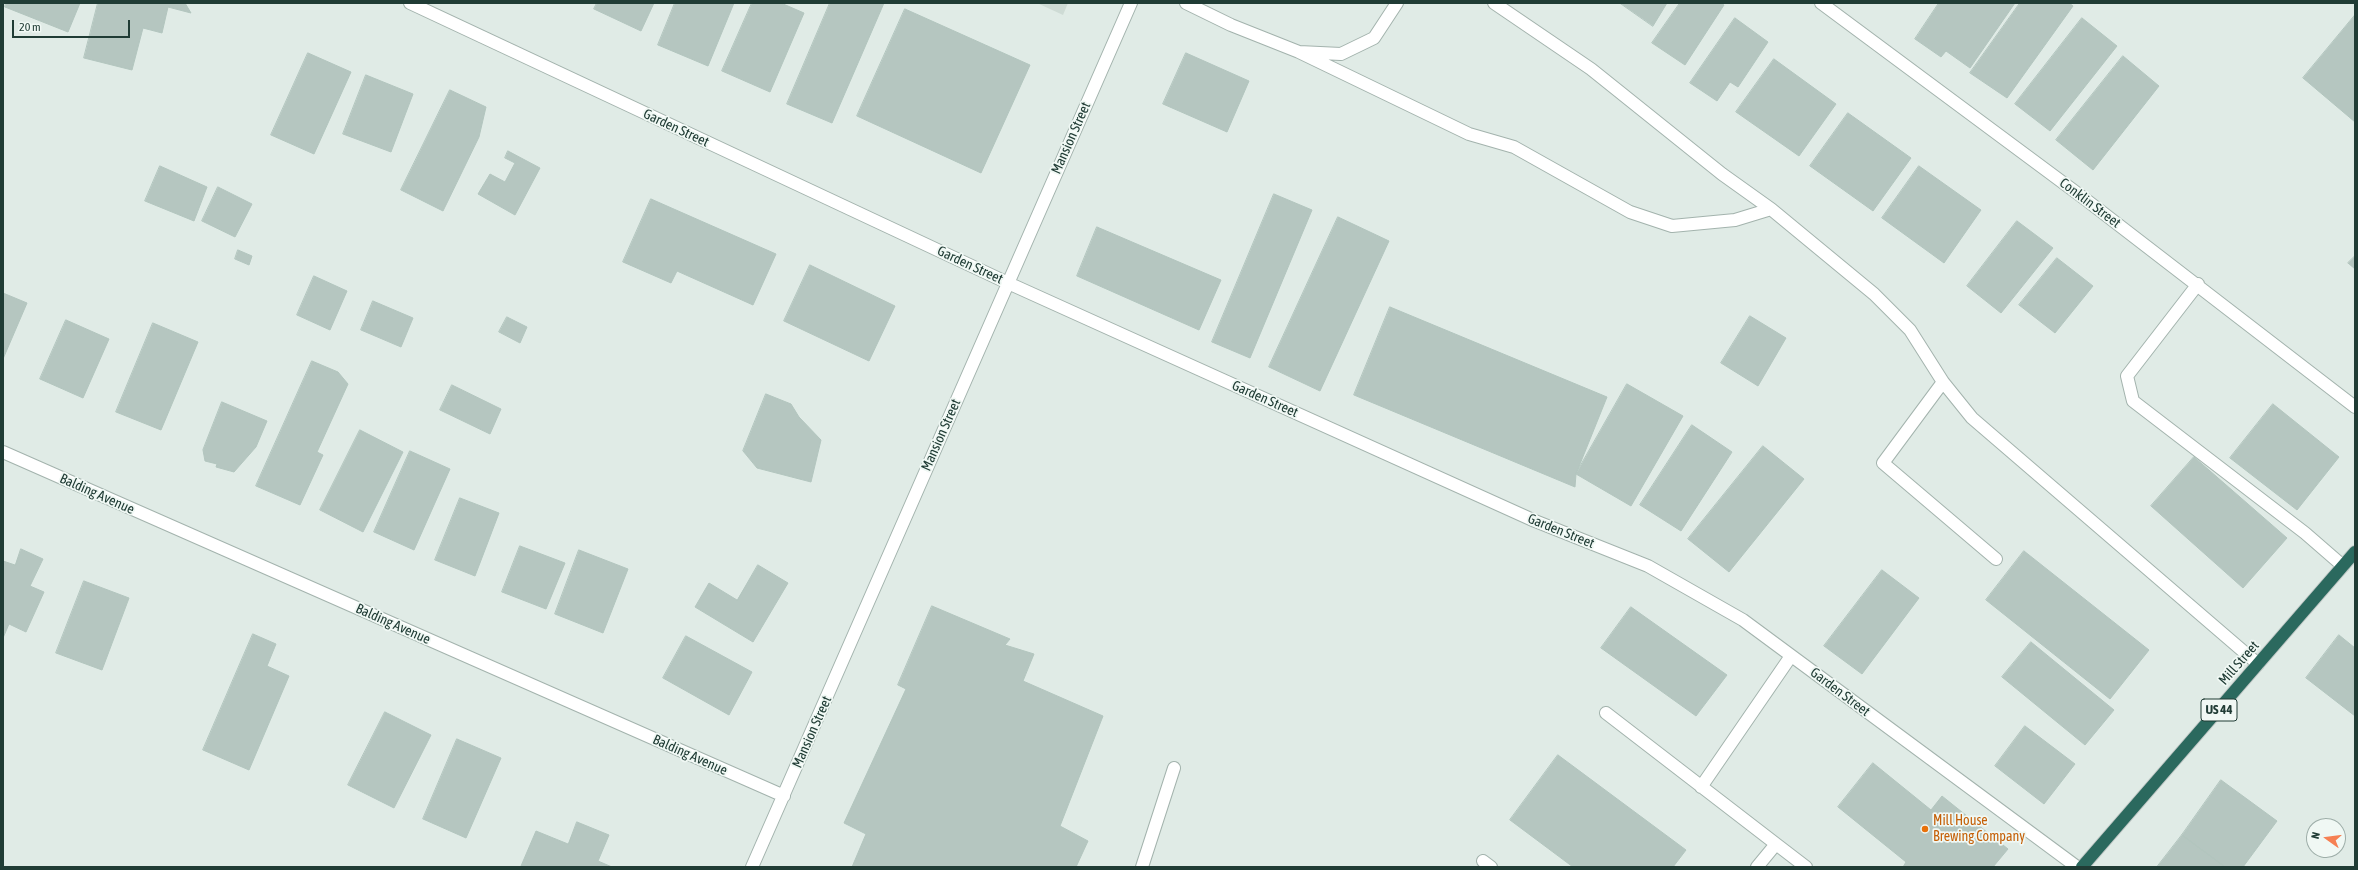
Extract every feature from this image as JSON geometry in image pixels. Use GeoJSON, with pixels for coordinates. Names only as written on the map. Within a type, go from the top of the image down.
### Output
{"type":"FeatureCollection","features":[{"type":"Feature","properties":{"kind":"highway","name":"Mill Street"},"geometry":{"type":"LineString","coordinates":[[2082,867],[2355,552]]}},
{"type":"Feature","properties":{"kind":"street","name":"Garden Street"},"geometry":{"type":"LineString","coordinates":[[410,3],[1008,283],[1534,521],[1648,566],[1743,620],[2077,867]]}},
{"type":"Feature","properties":{"kind":"street","name":"Mansion Street"},"geometry":{"type":"LineString","coordinates":[[752,867],[1131,3]]}},
{"type":"Feature","properties":{"kind":"street"},"geometry":{"type":"LineString","coordinates":[[1186,3],[1231,25],[1299,52],[1469,134],[1514,147],[1630,212],[1672,226],[1735,220],[1771,209]]}},
{"type":"Feature","properties":{"kind":"street"},"geometry":{"type":"LineString","coordinates":[[1299,52],[1341,54],[1374,38],[1397,3]]}},
{"type":"Feature","properties":{"kind":"street"},"geometry":{"type":"LineString","coordinates":[[1494,3],[1590,69],[1722,174],[1771,209],[1874,294],[1910,330],[1943,382],[1972,418],[2258,664]]}},
{"type":"Feature","properties":{"kind":"street","name":"Conklin Street"},"geometry":{"type":"LineString","coordinates":[[1821,3],[2198,284],[2355,407]]}},
{"type":"Feature","properties":{"kind":"street"},"geometry":{"type":"LineString","coordinates":[[2198,284],[2127,376],[2133,401],[2305,533],[2343,566]]}},
{"type":"Feature","properties":{"kind":"street"},"geometry":{"type":"LineString","coordinates":[[1943,382],[1883,463],[1996,559]]}},
{"type":"Feature","properties":{"kind":"street","name":"Balding Avenue"},"geometry":{"type":"LineString","coordinates":[[3,452],[784,796]]}},
{"type":"Feature","properties":{"kind":"street"},"geometry":{"type":"LineString","coordinates":[[1702,787],[1792,656]]}},
{"type":"Feature","properties":{"kind":"street"},"geometry":{"type":"LineString","coordinates":[[1606,713],[1806,867]]}},
{"type":"Feature","properties":{"kind":"street"},"geometry":{"type":"LineString","coordinates":[[1142,867],[1174,768]]}},
{"type":"Feature","properties":{"kind":"street"},"geometry":{"type":"LineString","coordinates":[[1757,867],[1776,844]]}},
{"type":"Feature","properties":{"kind":"shaded area"},"geometry":{"type":"Polygon","coordinates":[[[1037,3],[1068,3],[1063,15],[1037,3]]]}},
{"type":"Feature","properties":{"kind":"building"},"geometry":{"type":"Polygon","coordinates":[[[6,3],[80,3],[68,32],[5,7],[6,3]]]}},
{"type":"Feature","properties":{"kind":"building"},"geometry":{"type":"Polygon","coordinates":[[[98,3],[185,3],[191,13],[168,7],[162,33],[143,28],[132,70],[84,58],[98,3]]]}},
{"type":"Feature","properties":{"kind":"building"},"geometry":{"type":"Polygon","coordinates":[[[597,3],[654,3],[641,31],[594,9],[597,3]]]}},
{"type":"Feature","properties":{"kind":"building"},"geometry":{"type":"Polygon","coordinates":[[[675,3],[734,3],[708,66],[658,45],[675,3]]]}},
{"type":"Feature","properties":{"kind":"building"},"geometry":{"type":"Polygon","coordinates":[[[752,3],[781,3],[804,13],[770,92],[722,71],[752,3]]]}},
{"type":"Feature","properties":{"kind":"building"},"geometry":{"type":"Polygon","coordinates":[[[830,3],[884,3],[832,123],[787,104],[830,3]]]}},
{"type":"Feature","properties":{"kind":"building"},"geometry":{"type":"Polygon","coordinates":[[[1620,3],[1667,3],[1653,26],[1620,3]]]}},
{"type":"Feature","properties":{"kind":"building"},"geometry":{"type":"Polygon","coordinates":[[[1680,3],[1721,3],[1724,5],[1685,65],[1652,43],[1680,3]]]}},
{"type":"Feature","properties":{"kind":"building"},"geometry":{"type":"Polygon","coordinates":[[[1939,3],[2015,3],[1970,68],[1946,51],[1941,57],[1915,39],[1939,3]]]}},
{"type":"Feature","properties":{"kind":"building"},"geometry":{"type":"Polygon","coordinates":[[[2020,3],[2069,3],[2073,6],[2007,98],[1970,73],[2020,3]]]}},
{"type":"Feature","properties":{"kind":"building"},"geometry":{"type":"Polygon","coordinates":[[[905,9],[1030,65],[981,173],[857,116],[905,9]]]}},
{"type":"Feature","properties":{"kind":"building"},"geometry":{"type":"Polygon","coordinates":[[[2355,15],[2355,122],[2303,78],[2355,15]]]}},
{"type":"Feature","properties":{"kind":"building"},"geometry":{"type":"Polygon","coordinates":[[[1735,18],[1768,42],[1738,87],[1730,82],[1717,101],[1690,83],[1735,18]]]}},
{"type":"Feature","properties":{"kind":"building"},"geometry":{"type":"Polygon","coordinates":[[[2082,18],[2117,46],[2050,131],[2015,104],[2082,18]]]}},
{"type":"Feature","properties":{"kind":"building"},"geometry":{"type":"Polygon","coordinates":[[[308,53],[351,72],[314,154],[271,135],[308,53]]]}},
{"type":"Feature","properties":{"kind":"building"},"geometry":{"type":"Polygon","coordinates":[[[1186,53],[1249,81],[1227,132],[1163,104],[1186,53]]]}},
{"type":"Feature","properties":{"kind":"building"},"geometry":{"type":"Polygon","coordinates":[[[2123,56],[2159,86],[2093,170],[2056,140],[2123,56]]]}},
{"type":"Feature","properties":{"kind":"building"},"geometry":{"type":"Polygon","coordinates":[[[1774,59],[1836,104],[1799,156],[1736,112],[1774,59]]]}},
{"type":"Feature","properties":{"kind":"building"},"geometry":{"type":"Polygon","coordinates":[[[366,75],[413,94],[391,152],[343,134],[366,75]]]}},
{"type":"Feature","properties":{"kind":"building"},"geometry":{"type":"Polygon","coordinates":[[[450,90],[486,107],[479,137],[443,211],[401,190],[450,90]]]}},
{"type":"Feature","properties":{"kind":"building"},"geometry":{"type":"Polygon","coordinates":[[[1848,113],[1911,158],[1873,211],[1810,166],[1848,113]]]}},
{"type":"Feature","properties":{"kind":"building"},"geometry":{"type":"Polygon","coordinates":[[[508,151],[540,168],[515,215],[478,194],[490,174],[505,182],[515,163],[505,158],[508,151]]]}},
{"type":"Feature","properties":{"kind":"building"},"geometry":{"type":"Polygon","coordinates":[[[160,166],[207,187],[194,221],[145,201],[160,166]]]}},
{"type":"Feature","properties":{"kind":"building"},"geometry":{"type":"Polygon","coordinates":[[[1919,166],[1981,210],[1944,263],[1882,218],[1919,166]]]}},
{"type":"Feature","properties":{"kind":"building"},"geometry":{"type":"Polygon","coordinates":[[[218,187],[252,204],[235,237],[202,221],[218,187]]]}},
{"type":"Feature","properties":{"kind":"building"},"geometry":{"type":"Polygon","coordinates":[[[1274,194],[1312,210],[1250,358],[1212,342],[1274,194]]]}},
{"type":"Feature","properties":{"kind":"building"},"geometry":{"type":"Polygon","coordinates":[[[651,199],[776,254],[753,305],[677,271],[671,283],[623,262],[651,199]]]}},
{"type":"Feature","properties":{"kind":"building"},"geometry":{"type":"Polygon","coordinates":[[[1338,217],[1389,241],[1320,391],[1269,367],[1338,217]]]}},
{"type":"Feature","properties":{"kind":"building"},"geometry":{"type":"Polygon","coordinates":[[[2017,221],[2053,248],[2001,313],[1967,286],[2017,221]]]}},
{"type":"Feature","properties":{"kind":"building"},"geometry":{"type":"Polygon","coordinates":[[[1097,227],[1221,280],[1199,330],[1077,276],[1097,227]]]}},
{"type":"Feature","properties":{"kind":"building"},"geometry":{"type":"Polygon","coordinates":[[[238,250],[252,256],[249,265],[235,259],[238,250]]]}},
{"type":"Feature","properties":{"kind":"building"},"geometry":{"type":"Polygon","coordinates":[[[2355,256],[2355,269],[2348,263],[2355,256]]]}},
{"type":"Feature","properties":{"kind":"building"},"geometry":{"type":"Polygon","coordinates":[[[2057,258],[2093,286],[2055,333],[2019,305],[2057,258]]]}},
{"type":"Feature","properties":{"kind":"building"},"geometry":{"type":"Polygon","coordinates":[[[810,265],[895,306],[869,361],[784,321],[810,265]]]}},
{"type":"Feature","properties":{"kind":"building"},"geometry":{"type":"Polygon","coordinates":[[[314,276],[347,291],[330,330],[297,315],[314,276]]]}},
{"type":"Feature","properties":{"kind":"building"},"geometry":{"type":"Polygon","coordinates":[[[3,293],[27,303],[3,359],[3,293]]]}},
{"type":"Feature","properties":{"kind":"building"},"geometry":{"type":"Polygon","coordinates":[[[373,301],[413,318],[401,347],[361,330],[373,301]]]}},
{"type":"Feature","properties":{"kind":"building"},"geometry":{"type":"Polygon","coordinates":[[[1390,307],[1607,397],[1576,474],[1575,487],[1354,395],[1390,307]]]}},
{"type":"Feature","properties":{"kind":"building"},"geometry":{"type":"Polygon","coordinates":[[[1750,316],[1786,338],[1758,386],[1721,363],[1750,316]]]}},
{"type":"Feature","properties":{"kind":"building"},"geometry":{"type":"Polygon","coordinates":[[[507,317],[527,327],[520,343],[499,332],[507,317]]]}},
{"type":"Feature","properties":{"kind":"building"},"geometry":{"type":"Polygon","coordinates":[[[66,320],[109,339],[83,398],[40,379],[66,320]]]}},
{"type":"Feature","properties":{"kind":"building"},"geometry":{"type":"Polygon","coordinates":[[[153,323],[198,342],[161,430],[116,412],[153,323]]]}},
{"type":"Feature","properties":{"kind":"building"},"geometry":{"type":"Polygon","coordinates":[[[312,361],[338,372],[348,384],[317,452],[323,455],[300,505],[256,486],[312,361]]]}},
{"type":"Feature","properties":{"kind":"building"},"geometry":{"type":"Polygon","coordinates":[[[1627,384],[1683,416],[1631,506],[1576,474],[1627,384]]]}},
{"type":"Feature","properties":{"kind":"building"},"geometry":{"type":"Polygon","coordinates":[[[452,385],[501,409],[490,434],[440,410],[452,385]]]}},
{"type":"Feature","properties":{"kind":"building"},"geometry":{"type":"Polygon","coordinates":[[[766,394],[791,404],[799,417],[821,440],[811,482],[757,468],[743,451],[766,394]]]}},
{"type":"Feature","properties":{"kind":"building"},"geometry":{"type":"Polygon","coordinates":[[[222,402],[267,421],[256,447],[234,472],[216,467],[217,464],[205,461],[203,450],[222,402]]]}},
{"type":"Feature","properties":{"kind":"building"},"geometry":{"type":"Polygon","coordinates":[[[2273,404],[2339,457],[2297,510],[2230,458],[2273,404]]]}},
{"type":"Feature","properties":{"kind":"building"},"geometry":{"type":"Polygon","coordinates":[[[1692,425],[1732,452],[1681,531],[1640,505],[1692,425]]]}},
{"type":"Feature","properties":{"kind":"building"},"geometry":{"type":"Polygon","coordinates":[[[360,430],[403,452],[363,532],[320,510],[360,430]]]}},
{"type":"Feature","properties":{"kind":"building"},"geometry":{"type":"Polygon","coordinates":[[[1763,446],[1804,479],[1729,572],[1688,539],[1763,446]]]}},
{"type":"Feature","properties":{"kind":"building"},"geometry":{"type":"Polygon","coordinates":[[[410,451],[450,469],[414,550],[374,532],[410,451]]]}},
{"type":"Feature","properties":{"kind":"building"},"geometry":{"type":"Polygon","coordinates":[[[2194,457],[2287,538],[2243,588],[2151,506],[2194,457]]]}},
{"type":"Feature","properties":{"kind":"building"},"geometry":{"type":"Polygon","coordinates":[[[460,498],[499,513],[475,576],[435,560],[460,498]]]}},
{"type":"Feature","properties":{"kind":"building"},"geometry":{"type":"Polygon","coordinates":[[[520,546],[565,563],[546,609],[502,592],[520,546]]]}},
{"type":"Feature","properties":{"kind":"building"},"geometry":{"type":"Polygon","coordinates":[[[21,549],[43,559],[30,586],[44,592],[26,632],[9,624],[3,638],[3,561],[15,565],[21,549]]]}},
{"type":"Feature","properties":{"kind":"building"},"geometry":{"type":"Polygon","coordinates":[[[579,550],[628,569],[603,633],[555,614],[579,550]]]}},
{"type":"Feature","properties":{"kind":"building"},"geometry":{"type":"Polygon","coordinates":[[[2024,551],[2149,650],[2110,699],[1986,600],[2024,551]]]}},
{"type":"Feature","properties":{"kind":"building"},"geometry":{"type":"Polygon","coordinates":[[[758,565],[788,583],[753,642],[695,607],[709,583],[737,600],[758,565]]]}},
{"type":"Feature","properties":{"kind":"building"},"geometry":{"type":"Polygon","coordinates":[[[1882,570],[1919,598],[1862,674],[1824,646],[1882,570]]]}},
{"type":"Feature","properties":{"kind":"building"},"geometry":{"type":"Polygon","coordinates":[[[84,581],[129,598],[102,670],[56,653],[84,581]]]}},
{"type":"Feature","properties":{"kind":"building"},"geometry":{"type":"Polygon","coordinates":[[[932,606],[1010,639],[1005,645],[1034,654],[1023,681],[1103,716],[1060,826],[1088,841],[1076,867],[852,867],[866,834],[844,823],[906,689],[898,685],[932,606]]]}},
{"type":"Feature","properties":{"kind":"building"},"geometry":{"type":"Polygon","coordinates":[[[1631,607],[1727,675],[1696,716],[1601,648],[1631,607]]]}},
{"type":"Feature","properties":{"kind":"building"},"geometry":{"type":"Polygon","coordinates":[[[253,634],[276,644],[267,666],[289,676],[249,770],[203,750],[253,634]]]}},
{"type":"Feature","properties":{"kind":"building"},"geometry":{"type":"Polygon","coordinates":[[[2339,635],[2355,648],[2355,716],[2306,678],[2339,635]]]}},
{"type":"Feature","properties":{"kind":"building"},"geometry":{"type":"Polygon","coordinates":[[[686,636],[752,672],[729,715],[663,678],[686,636]]]}},
{"type":"Feature","properties":{"kind":"building"},"geometry":{"type":"Polygon","coordinates":[[[2031,642],[2114,710],[2085,745],[2002,677],[2031,642]]]}},
{"type":"Feature","properties":{"kind":"building"},"geometry":{"type":"Polygon","coordinates":[[[385,712],[431,735],[394,808],[348,785],[385,712]]]}},
{"type":"Feature","properties":{"kind":"building"},"geometry":{"type":"Polygon","coordinates":[[[2025,726],[2075,764],[2044,804],[1995,766],[2025,726]]]}},
{"type":"Feature","properties":{"kind":"building"},"geometry":{"type":"Polygon","coordinates":[[[457,739],[501,758],[466,838],[423,819],[457,739]]]}},
{"type":"Feature","properties":{"kind":"building"},"geometry":{"type":"Polygon","coordinates":[[[1558,755],[1686,850],[1673,867],[1573,867],[1510,820],[1558,755]]]}},
{"type":"Feature","properties":{"kind":"building","name":"Mill House Brewing Company"},"geometry":{"type":"Polygon","coordinates":[[[1873,763],[1931,810],[1942,796],[2008,849],[1993,867],[1903,867],[1906,862],[1838,807],[1873,763]]]}},
{"type":"Feature","properties":{"kind":"building"},"geometry":{"type":"Polygon","coordinates":[[[2221,780],[2277,821],[2243,867],[2225,867],[2182,835],[2221,780]]]}},
{"type":"Feature","properties":{"kind":"building"},"geometry":{"type":"Polygon","coordinates":[[[577,822],[609,835],[598,861],[612,867],[521,866],[536,831],[568,844],[577,822]]]}},
{"type":"Feature","properties":{"kind":"building"},"geometry":{"type":"Polygon","coordinates":[[[2182,835],[2225,867],[2157,867],[2182,835]]]}},
{"type":"Feature","properties":{"kind":"place","name":"Mill House Brewing Company"},"geometry":{"type":"Point","coordinates":[1925,829]}}]}
